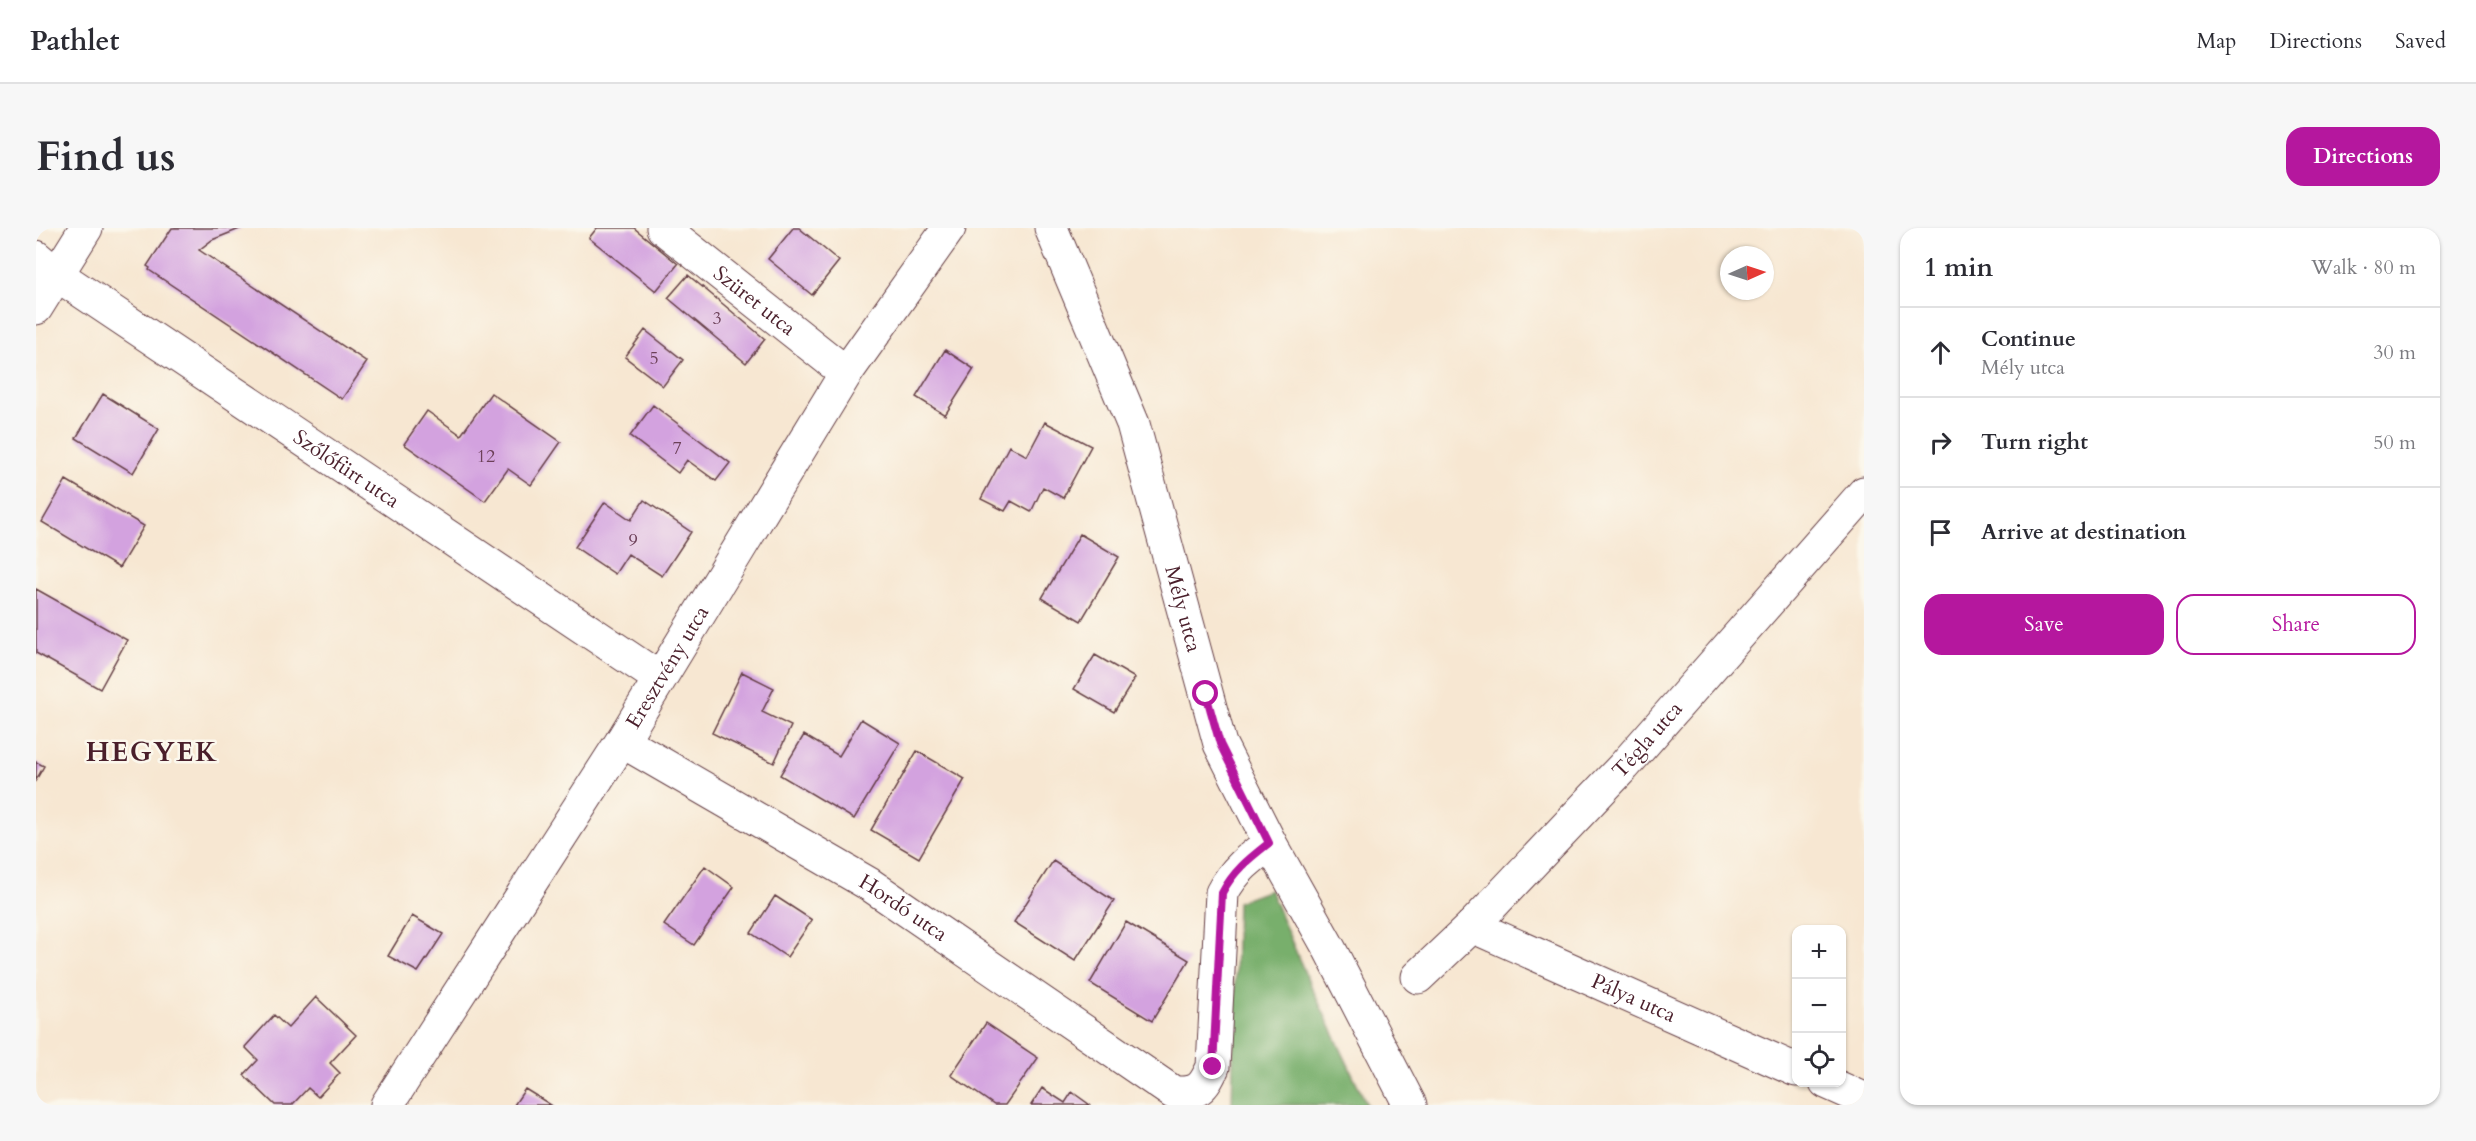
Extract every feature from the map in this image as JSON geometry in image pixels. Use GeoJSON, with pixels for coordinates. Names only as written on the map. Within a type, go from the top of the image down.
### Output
{"type":"FeatureCollection","features":[{"type":"Feature","properties":{"kind":"street"},"geometry":{"type":"LineString","coordinates":[[36,308],[46,266],[86,228]]}},
{"type":"Feature","properties":{"kind":"street","name":"Szüret utca"},"geometry":{"type":"LineString","coordinates":[[663,228],[846,373]]}},
{"type":"Feature","properties":{"kind":"street","name":"Eresztvény utca"},"geometry":{"type":"LineString","coordinates":[[387,1105],[621,741],[846,373],[949,228]]}},
{"type":"Feature","properties":{"kind":"street","name":"Mély utca"},"geometry":{"type":"LineString","coordinates":[[1051,228],[1133,424],[1220,744],[1269,843],[1330,950],[1410,1105]]}},
{"type":"Feature","properties":{"kind":"street","name":"Szőlőfürt utca"},"geometry":{"type":"LineString","coordinates":[[46,266],[659,678]]}},
{"type":"Feature","properties":{"kind":"street","name":"Tégla utca"},"geometry":{"type":"LineString","coordinates":[[1418,977],[1472,926],[1624,766],[1864,493]]}},
{"type":"Feature","properties":{"kind":"street","name":"Hordó utca"},"geometry":{"type":"LineString","coordinates":[[621,741],[869,884],[1174,1093],[1189,1094],[1203,1087],[1213,1067],[1222,893],[1240,865],[1269,843]]}},
{"type":"Feature","properties":{"kind":"street","name":"Pálya utca"},"geometry":{"type":"LineString","coordinates":[[1472,926],[1792,1068]]}},
{"type":"Feature","properties":{"kind":"street"},"geometry":{"type":"LineString","coordinates":[[1836,1087],[1864,1099]]}},
{"type":"Feature","properties":{"kind":"green space"},"geometry":{"type":"Polygon","coordinates":[[[1270,890],[1305,973],[1367,1105],[1232,1105],[1237,902],[1270,890]]]}},
{"type":"Feature","properties":{"kind":"building"},"geometry":{"type":"Polygon","coordinates":[[[172,228],[242,228],[212,240],[199,250],[367,362],[342,399],[149,270],[147,266],[172,228]]]}},
{"type":"Feature","properties":{"kind":"building"},"geometry":{"type":"Polygon","coordinates":[[[597,228],[634,228],[678,264],[656,291],[589,238],[597,228]]]}},
{"type":"Feature","properties":{"kind":"building"},"geometry":{"type":"Polygon","coordinates":[[[793,228],[799,228],[839,261],[812,295],[768,259],[793,228]]]}},
{"type":"Feature","properties":{"kind":"building"},"geometry":{"type":"Polygon","coordinates":[[[688,275],[765,339],[746,363],[668,298],[688,275]]]}},
{"type":"Feature","properties":{"kind":"building"},"geometry":{"type":"Polygon","coordinates":[[[645,330],[683,360],[663,386],[625,357],[645,330]]]}},
{"type":"Feature","properties":{"kind":"building"},"geometry":{"type":"Polygon","coordinates":[[[945,350],[974,369],[945,415],[916,397],[945,350]]]}},
{"type":"Feature","properties":{"kind":"building"},"geometry":{"type":"Polygon","coordinates":[[[491,393],[561,442],[531,485],[508,469],[485,501],[404,444],[427,411],[461,435],[491,393]]]}},
{"type":"Feature","properties":{"kind":"building"},"geometry":{"type":"Polygon","coordinates":[[[103,394],[159,429],[133,473],[76,438],[103,394]]]}},
{"type":"Feature","properties":{"kind":"building"},"geometry":{"type":"Polygon","coordinates":[[[653,405],[730,463],[716,481],[687,460],[678,473],[630,436],[653,405]]]}},
{"type":"Feature","properties":{"kind":"building"},"geometry":{"type":"Polygon","coordinates":[[[1045,422],[1091,446],[1063,498],[1043,487],[1031,512],[1011,501],[1005,511],[981,499],[1009,446],[1027,456],[1045,422]]]}},
{"type":"Feature","properties":{"kind":"building"},"geometry":{"type":"Polygon","coordinates":[[[66,480],[144,526],[119,568],[42,522],[66,480]]]}},
{"type":"Feature","properties":{"kind":"building"},"geometry":{"type":"Polygon","coordinates":[[[644,500],[691,532],[662,576],[628,554],[615,574],[575,547],[605,502],[631,520],[644,500]]]}},
{"type":"Feature","properties":{"kind":"building"},"geometry":{"type":"Polygon","coordinates":[[[1080,534],[1119,557],[1081,621],[1042,598],[1080,534]]]}},
{"type":"Feature","properties":{"kind":"building"},"geometry":{"type":"Polygon","coordinates":[[[36,589],[127,640],[100,689],[36,653],[36,589]]]}},
{"type":"Feature","properties":{"kind":"building"},"geometry":{"type":"Polygon","coordinates":[[[1095,655],[1135,678],[1114,712],[1074,689],[1095,655]]]}},
{"type":"Feature","properties":{"kind":"building"},"geometry":{"type":"Polygon","coordinates":[[[742,672],[774,688],[762,712],[791,726],[774,763],[712,733],[742,672]]]}},
{"type":"Feature","properties":{"kind":"building"},"geometry":{"type":"Polygon","coordinates":[[[861,719],[900,743],[854,819],[780,775],[804,735],[839,756],[861,719]]]}},
{"type":"Feature","properties":{"kind":"building"},"geometry":{"type":"Polygon","coordinates":[[[917,751],[965,779],[919,858],[871,830],[917,751]]]}},
{"type":"Feature","properties":{"kind":"building"},"geometry":{"type":"Polygon","coordinates":[[[36,762],[44,766],[36,780],[36,762]]]}},
{"type":"Feature","properties":{"kind":"building"},"geometry":{"type":"Polygon","coordinates":[[[1053,861],[1114,901],[1075,961],[1014,922],[1053,861]]]}},
{"type":"Feature","properties":{"kind":"building"},"geometry":{"type":"Polygon","coordinates":[[[705,866],[734,887],[694,945],[664,925],[705,866]]]}},
{"type":"Feature","properties":{"kind":"building"},"geometry":{"type":"Polygon","coordinates":[[[775,896],[812,920],[787,957],[751,933],[775,896]]]}},
{"type":"Feature","properties":{"kind":"building"},"geometry":{"type":"Polygon","coordinates":[[[412,916],[443,934],[418,972],[388,956],[412,916]]]}},
{"type":"Feature","properties":{"kind":"building"},"geometry":{"type":"Polygon","coordinates":[[[1126,922],[1189,960],[1152,1021],[1090,983],[1126,922]]]}},
{"type":"Feature","properties":{"kind":"building"},"geometry":{"type":"Polygon","coordinates":[[[316,997],[356,1035],[330,1063],[340,1073],[318,1097],[308,1088],[292,1105],[275,1105],[244,1075],[258,1060],[245,1047],[274,1015],[288,1028],[316,997]]]}},
{"type":"Feature","properties":{"kind":"building"},"geometry":{"type":"Polygon","coordinates":[[[986,1023],[1038,1058],[1005,1105],[994,1105],[951,1075],[986,1023]]]}},
{"type":"Feature","properties":{"kind":"building"},"geometry":{"type":"Polygon","coordinates":[[[1042,1088],[1065,1103],[1072,1092],[1090,1105],[1031,1105],[1042,1088]]]}},
{"type":"Feature","properties":{"kind":"building"},"geometry":{"type":"Polygon","coordinates":[[[525,1089],[551,1105],[514,1105],[525,1089]]]}},
{"type":"Feature","properties":{"kind":"district","name":"HEGYEK"},"geometry":{"type":"Point","coordinates":[152,752]}},
{"type":"Feature","properties":{"kind":"route"},"geometry":{"type":"LineString","coordinates":[[1206,694],[1220,744],[1269,843],[1240,865],[1222,893],[1213,1067]]}}]}
